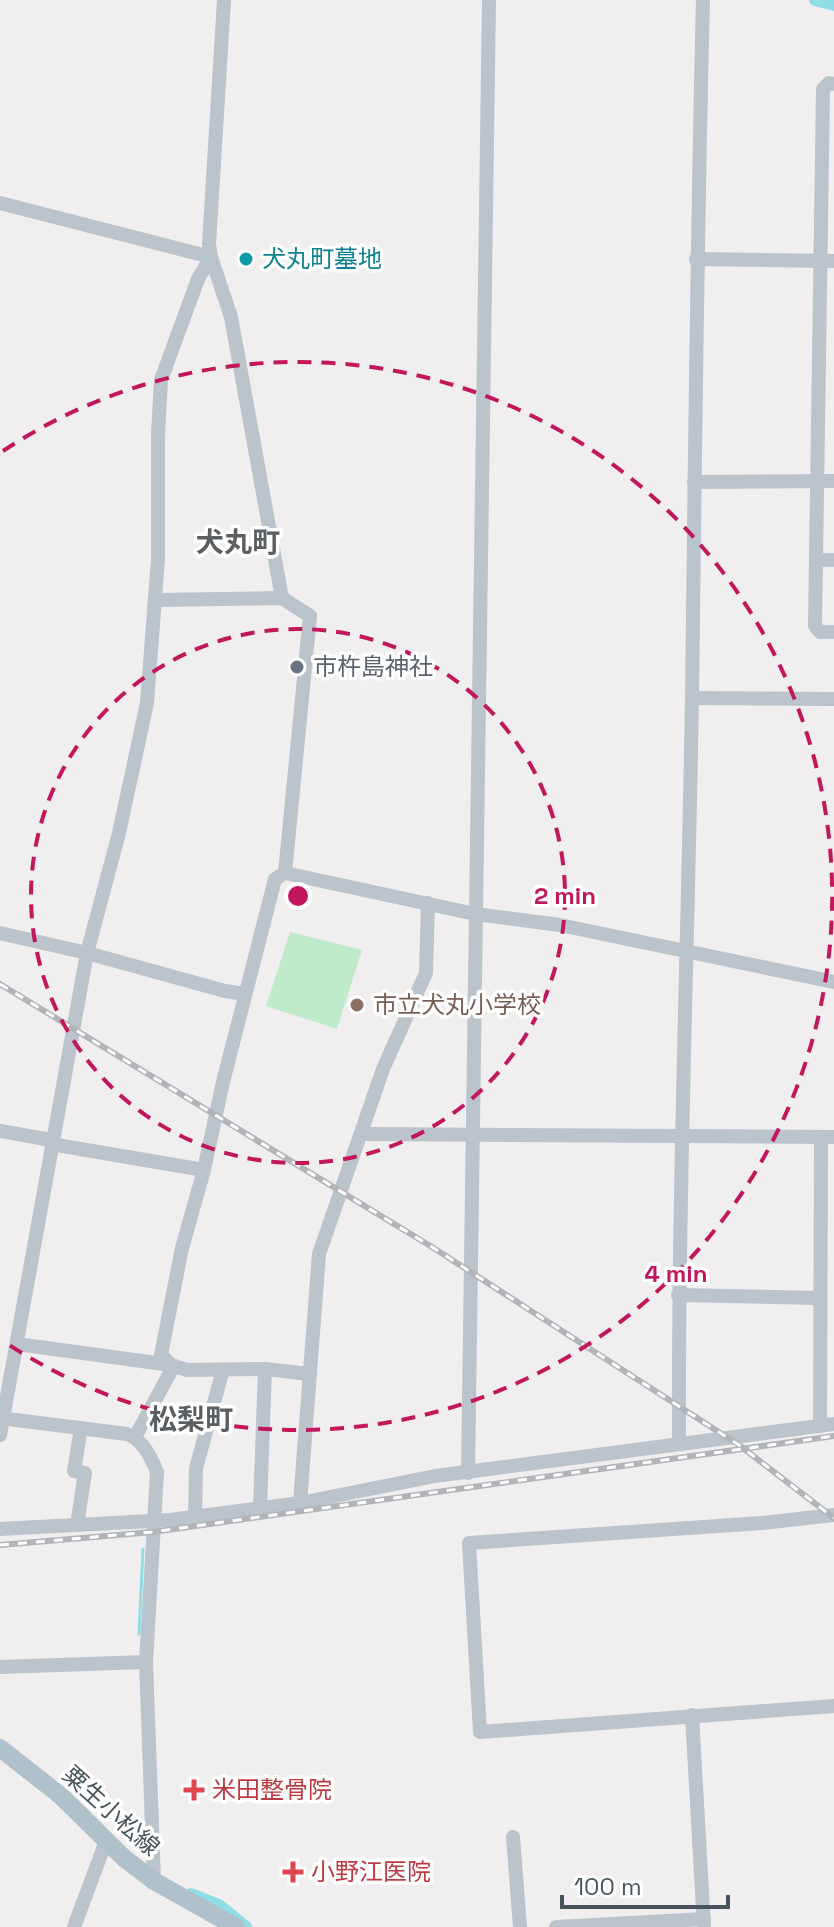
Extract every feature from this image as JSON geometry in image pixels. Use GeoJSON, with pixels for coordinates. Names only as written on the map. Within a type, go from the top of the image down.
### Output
{"type":"FeatureCollection","features":[{"type":"Feature","properties":{"kind":"main road","name":"粟生小松線"},"geometry":{"type":"LineString","coordinates":[[0,1748],[61,1796],[106,1841],[154,1881],[236,1927]]}},
{"type":"Feature","properties":{"kind":"street"},"geometry":{"type":"LineString","coordinates":[[224,0],[209,244],[231,317],[282,598]]}},
{"type":"Feature","properties":{"kind":"street"},"geometry":{"type":"LineString","coordinates":[[468,1473],[489,0]]}},
{"type":"Feature","properties":{"kind":"street"},"geometry":{"type":"LineString","coordinates":[[679,1443],[678,1295],[684,1135],[696,259],[703,0]]}},
{"type":"Feature","properties":{"kind":"street"},"geometry":{"type":"LineString","coordinates":[[834,84],[829,83],[823,89],[826,261],[815,626],[820,632],[834,632]]}},
{"type":"Feature","properties":{"kind":"street"},"geometry":{"type":"LineString","coordinates":[[0,203],[211,257]]}},
{"type":"Feature","properties":{"kind":"street"},"geometry":{"type":"LineString","coordinates":[[0,1435],[87,953],[119,833],[147,703],[158,559],[161,380],[198,279],[211,257]]}},
{"type":"Feature","properties":{"kind":"street"},"geometry":{"type":"LineString","coordinates":[[696,259],[826,261]]}},
{"type":"Feature","properties":{"kind":"street"},"geometry":{"type":"LineString","coordinates":[[694,482],[834,481]]}},
{"type":"Feature","properties":{"kind":"street"},"geometry":{"type":"LineString","coordinates":[[816,560],[834,560]]}},
{"type":"Feature","properties":{"kind":"street"},"geometry":{"type":"LineString","coordinates":[[155,600],[282,598],[310,616],[285,873]]}},
{"type":"Feature","properties":{"kind":"street"},"geometry":{"type":"LineString","coordinates":[[692,698],[834,699]]}},
{"type":"Feature","properties":{"kind":"street"},"geometry":{"type":"LineString","coordinates":[[135,1437],[171,1371],[171,1365],[161,1355],[182,1248],[275,879],[285,873],[475,914],[560,925],[834,982]]}},
{"type":"Feature","properties":{"kind":"street"},"geometry":{"type":"LineString","coordinates":[[300,1503],[319,1254],[383,1069],[426,973],[428,903]]}},
{"type":"Feature","properties":{"kind":"street"},"geometry":{"type":"LineString","coordinates":[[0,933],[245,994]]}},
{"type":"Feature","properties":{"kind":"street"},"geometry":{"type":"LineString","coordinates":[[0,1131],[204,1170]]}},
{"type":"Feature","properties":{"kind":"street"},"geometry":{"type":"LineString","coordinates":[[0,1529],[195,1517],[300,1503],[435,1476],[827,1425],[820,1298],[827,1137],[368,1134]]}},
{"type":"Feature","properties":{"kind":"street"},"geometry":{"type":"LineString","coordinates":[[678,1295],[820,1298]]}},
{"type":"Feature","properties":{"kind":"street"},"geometry":{"type":"LineString","coordinates":[[17,1344],[171,1365],[187,1370],[265,1369],[310,1374]]}},
{"type":"Feature","properties":{"kind":"street"},"geometry":{"type":"LineString","coordinates":[[260,1508],[265,1369]]}},
{"type":"Feature","properties":{"kind":"street"},"geometry":{"type":"LineString","coordinates":[[195,1517],[196,1468],[223,1370]]}},
{"type":"Feature","properties":{"kind":"street"},"geometry":{"type":"LineString","coordinates":[[2,1418],[135,1437],[151,1457],[157,1472],[146,1662],[154,1881]]}},
{"type":"Feature","properties":{"kind":"street"},"geometry":{"type":"LineString","coordinates":[[77,1525],[85,1473],[74,1471],[81,1428]]}},
{"type":"Feature","properties":{"kind":"street"},"geometry":{"type":"LineString","coordinates":[[834,1515],[762,1523],[469,1543],[480,1732],[834,1706]]}},
{"type":"Feature","properties":{"kind":"street"},"geometry":{"type":"LineString","coordinates":[[0,1667],[146,1662]]}},
{"type":"Feature","properties":{"kind":"street"},"geometry":{"type":"LineString","coordinates":[[556,1927],[704,1923],[692,1715]]}},
{"type":"Feature","properties":{"kind":"street"},"geometry":{"type":"LineString","coordinates":[[513,1837],[520,1927]]}},
{"type":"Feature","properties":{"kind":"street"},"geometry":{"type":"LineString","coordinates":[[74,1927],[106,1841]]}},
{"type":"Feature","properties":{"kind":"green space"},"geometry":{"type":"Polygon","coordinates":[[[290,932],[362,950],[337,1029],[266,1006],[290,932]]]}},
{"type":"Feature","properties":{"kind":"waterway"},"geometry":{"type":"LineString","coordinates":[[815,0],[834,5]]}},
{"type":"Feature","properties":{"kind":"waterway"},"geometry":{"type":"LineString","coordinates":[[139,1634],[143,1549]]}},
{"type":"Feature","properties":{"kind":"waterway"},"geometry":{"type":"LineString","coordinates":[[191,1894],[219,1905],[246,1927]]}},
{"type":"Feature","properties":{"kind":"railway"},"geometry":{"type":"LineString","coordinates":[[0,984],[432,1247],[739,1445],[834,1518]]}},
{"type":"Feature","properties":{"kind":"railway"},"geometry":{"type":"LineString","coordinates":[[0,1545],[153,1532],[834,1436]]}},
{"type":"Feature","properties":{"kind":"place","name":"犬丸町墓地"},"geometry":{"type":"Point","coordinates":[246,259]}},
{"type":"Feature","properties":{"kind":"place","name":"市杵島神社"},"geometry":{"type":"Point","coordinates":[297,667]}},
{"type":"Feature","properties":{"kind":"place","name":"市立犬丸小学校"},"geometry":{"type":"Point","coordinates":[357,1005]}},
{"type":"Feature","properties":{"kind":"place","name":"米田整骨院"},"geometry":{"type":"Point","coordinates":[194,1790]}},
{"type":"Feature","properties":{"kind":"place","name":"小野江医院"},"geometry":{"type":"Point","coordinates":[293,1872]}},
{"type":"Feature","properties":{"kind":"district","name":"犬丸町"},"geometry":{"type":"Point","coordinates":[238,542]}},
{"type":"Feature","properties":{"kind":"district","name":"松梨町"},"geometry":{"type":"Point","coordinates":[191,1419]}}]}
